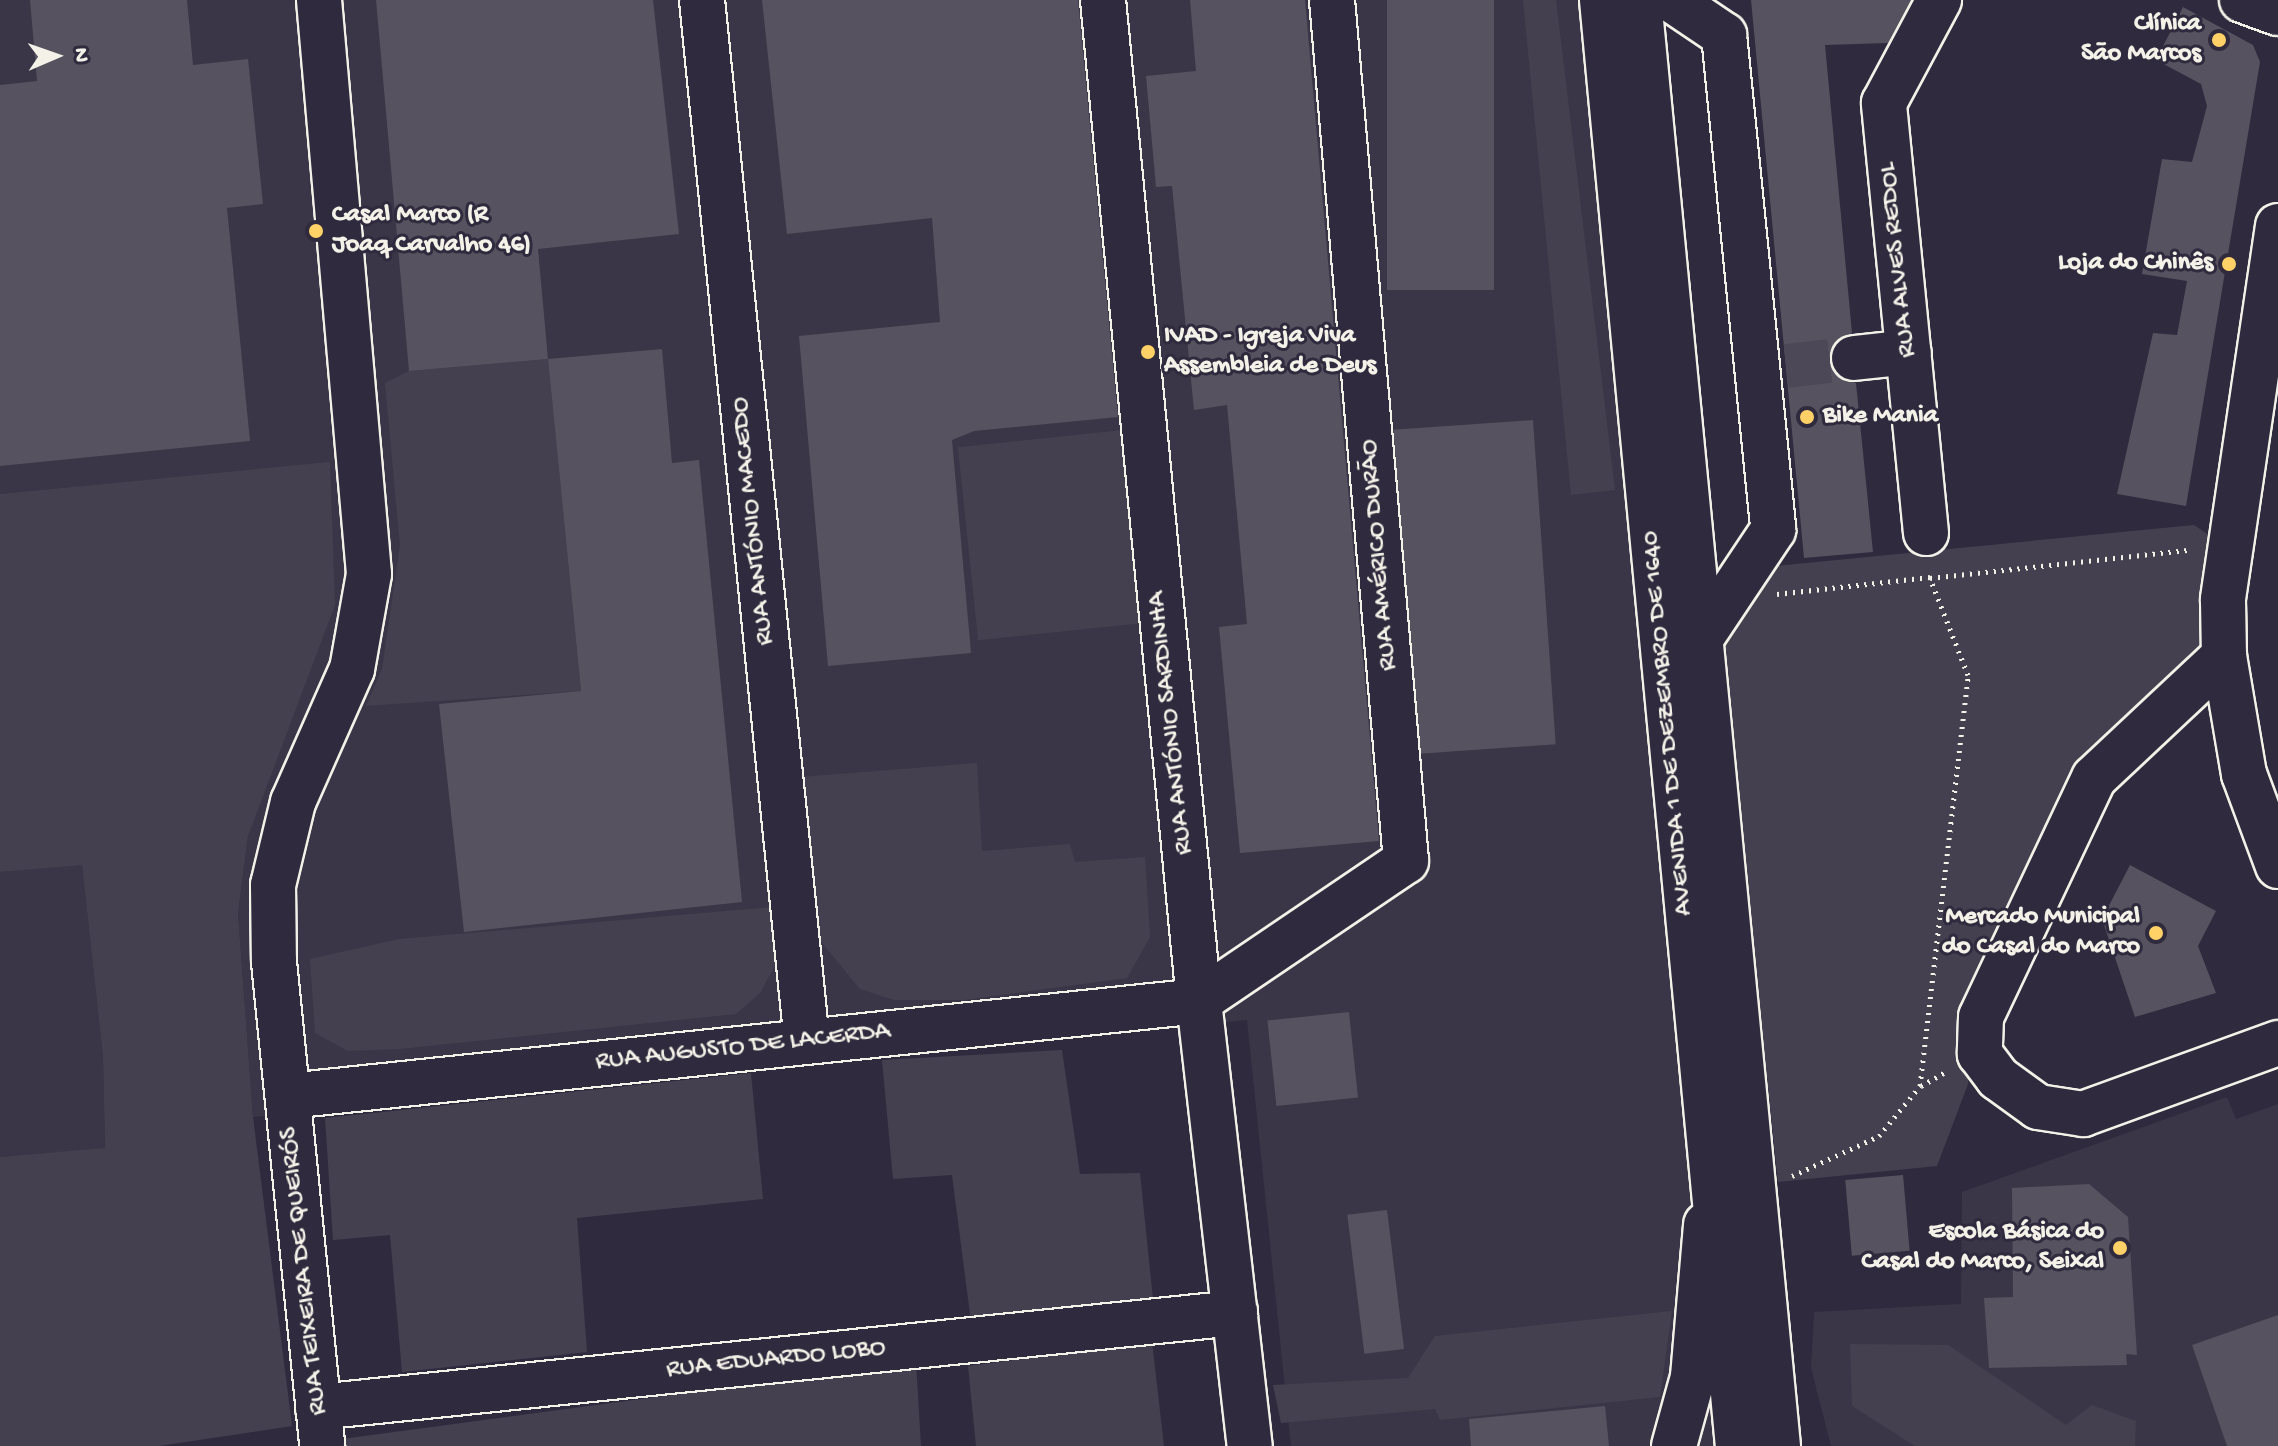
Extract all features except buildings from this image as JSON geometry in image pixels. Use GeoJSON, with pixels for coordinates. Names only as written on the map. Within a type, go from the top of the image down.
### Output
{"type":"FeatureCollection","features":[{"type":"Feature","properties":{"kind":"street","name":"RUA TEIXEIRA DE QUEIRÓS"},"geometry":{"type":"LineString","coordinates":[[319,0],[369,574],[352,669],[293,802],[273,885],[288,1096],[320,1427]]}},
{"type":"Feature","properties":{"kind":"street","name":"RUA ANTÓNIO MACEDO"},"geometry":{"type":"LineString","coordinates":[[702,0],[807,1042]]}},
{"type":"Feature","properties":{"kind":"street","name":"RUA ANTÓNIO SARDINHA"},"geometry":{"type":"LineString","coordinates":[[1103,0],[1199,1001],[1250,1446]]}},
{"type":"Feature","properties":{"kind":"street","name":"RUA AMÉRICO DURÃO"},"geometry":{"type":"LineString","coordinates":[[1199,1001],[1406,861],[1332,0]]}},
{"type":"Feature","properties":{"kind":"street","name":"AVENIDA 1 DE DEZEMBRO DE 1640"},"geometry":{"type":"LineString","coordinates":[[1602,0],[1738,1446]]}},
{"type":"Feature","properties":{"kind":"street","name":"AVENIDA 1 DE DEZEMBRO DE 1640"},"geometry":{"type":"LineString","coordinates":[[1639,0],[1778,1446]]}},
{"type":"Feature","properties":{"kind":"street","name":"AVENIDA 1 DE DEZEMBRO DE 1640"},"geometry":{"type":"LineString","coordinates":[[1672,0],[1724,35],[1771,368],[1773,530],[1699,641]]}},
{"type":"Feature","properties":{"kind":"street","name":"RUA ALVES REDOL"},"geometry":{"type":"LineString","coordinates":[[1926,533],[1884,103],[1939,0]]}},
{"type":"Feature","properties":{"kind":"street"},"geometry":{"type":"LineString","coordinates":[[2242,0],[2278,13]]}},
{"type":"Feature","properties":{"kind":"street"},"geometry":{"type":"LineString","coordinates":[[2278,226],[2230,545],[2224,656],[2244,774],[2278,866]]}},
{"type":"Feature","properties":{"kind":"street"},"geometry":{"type":"LineString","coordinates":[[1854,358],[1909,352]]}},
{"type":"Feature","properties":{"kind":"street"},"geometry":{"type":"LineString","coordinates":[[2224,656],[2094,778],[1981,1017],[1980,1054],[1998,1078],[2038,1107],[2083,1114],[2278,1043]]}},
{"type":"Feature","properties":{"kind":"street","name":"RUA AUGUSTO DE LACERDA"},"geometry":{"type":"LineString","coordinates":[[288,1096],[1199,1001]]}},
{"type":"Feature","properties":{"kind":"street"},"geometry":{"type":"LineString","coordinates":[[1674,1446],[1693,1377],[1711,1171]]}},
{"type":"Feature","properties":{"kind":"street","name":"RUA EDUARDO LOBO"},"geometry":{"type":"LineString","coordinates":[[320,1427],[1235,1313]]}},
{"type":"Feature","properties":{"kind":"path"},"geometry":{"type":"LineString","coordinates":[[1753,1192],[1879,1136],[1920,1086],[1968,675],[1930,578],[1926,533]]}},
{"type":"Feature","properties":{"kind":"path"},"geometry":{"type":"LineString","coordinates":[[1727,599],[2230,545]]}},
{"type":"Feature","properties":{"kind":"shaded area"},"geometry":{"type":"Polygon","coordinates":[[[0,0],[1618,0],[1756,1446],[1291,1446],[1247,1020],[253,1117],[238,913],[248,836],[330,463],[0,494],[0,0]]]}},
{"type":"Feature","properties":{"kind":"shaded area"},"geometry":{"type":"Polygon","coordinates":[[[1523,0],[1556,0],[1615,490],[1571,495],[1523,0]]]}},
{"type":"Feature","properties":{"kind":"shaded area"},"geometry":{"type":"Polygon","coordinates":[[[548,359],[581,691],[366,706],[382,669],[400,545],[385,383],[409,371],[548,359]]]}},
{"type":"Feature","properties":{"kind":"shaded area"},"geometry":{"type":"Polygon","coordinates":[[[1123,430],[1143,623],[978,640],[958,447],[1123,430]]]}},
{"type":"Feature","properties":{"kind":"shaded area"},"geometry":{"type":"Polygon","coordinates":[[[330,462],[335,605],[248,836],[238,913],[253,1117],[292,1426],[159,1446],[0,1446],[0,1157],[105,1148],[103,1057],[82,865],[0,872],[0,494],[330,462]]]}},
{"type":"Feature","properties":{"kind":"shaded area"},"geometry":{"type":"Polygon","coordinates":[[[2194,525],[2209,535],[2204,659],[2086,770],[1969,1026],[1968,1084],[1937,1166],[1778,1182],[1720,626],[1775,566],[2194,525]]]}},
{"type":"Feature","properties":{"kind":"shaded area"},"geometry":{"type":"Polygon","coordinates":[[[977,763],[982,851],[1070,844],[1075,862],[1145,857],[1150,937],[1127,978],[964,1000],[894,1000],[860,989],[818,938],[801,777],[977,763]]]}},
{"type":"Feature","properties":{"kind":"shaded area"},"geometry":{"type":"Polygon","coordinates":[[[82,864],[103,1057],[105,1149],[0,1157],[0,872],[82,864]]]}},
{"type":"Feature","properties":{"kind":"shaded area"},"geometry":{"type":"Polygon","coordinates":[[[772,907],[777,962],[760,993],[736,1014],[399,1049],[348,1051],[315,1033],[310,959],[399,939],[772,907]]]}},
{"type":"Feature","properties":{"kind":"shaded area"},"geometry":{"type":"Polygon","coordinates":[[[1062,1050],[1080,1174],[1140,1173],[1153,1299],[971,1322],[952,1175],[893,1179],[882,1060],[1062,1050]]]}},
{"type":"Feature","properties":{"kind":"shaded area"},"geometry":{"type":"Polygon","coordinates":[[[751,1073],[763,1199],[577,1218],[587,1352],[402,1372],[390,1235],[333,1240],[325,1118],[751,1073]]]}},
{"type":"Feature","properties":{"kind":"shaded area","name":"Escola Básica do Casal do Marco, Seixal"},"geometry":{"type":"Polygon","coordinates":[[[2227,1097],[2236,1119],[2278,1104],[2278,1446],[1831,1446],[1811,1368],[1814,1312],[1961,1304],[1962,1192],[2227,1097]]]}},
{"type":"Feature","properties":{"kind":"shaded area"},"geometry":{"type":"Polygon","coordinates":[[[1672,1311],[1660,1397],[1440,1420],[1435,1409],[1281,1423],[1273,1385],[1408,1378],[1435,1336],[1672,1311]]]}},
{"type":"Feature","properties":{"kind":"shaded area"},"geometry":{"type":"Polygon","coordinates":[[[1152,1342],[1164,1446],[976,1446],[968,1366],[1152,1342]]]}},
{"type":"Feature","properties":{"kind":"shaded area"},"geometry":{"type":"Polygon","coordinates":[[[1850,1344],[1948,1345],[2066,1425],[2092,1405],[2136,1421],[2135,1446],[1915,1446],[1852,1406],[1850,1344]]]}},
{"type":"Feature","properties":{"kind":"shaded area"},"geometry":{"type":"Polygon","coordinates":[[[916,1362],[921,1446],[343,1446],[342,1439],[916,1362]]]}},
{"type":"Feature","properties":{"kind":"tunnel"},"geometry":{"type":"LineString","coordinates":[[1786,366],[1854,358]]}},
{"type":"Feature","properties":{"kind":"place","name":"Clínica São Marcos"},"geometry":{"type":"Point","coordinates":[2219,40]}},
{"type":"Feature","properties":{"kind":"place","name":"Casal Marco (R Joaq Carvalho 46)"},"geometry":{"type":"Point","coordinates":[316,231]}},
{"type":"Feature","properties":{"kind":"place","name":"Loja do Chinês"},"geometry":{"type":"Point","coordinates":[2229,264]}},
{"type":"Feature","properties":{"kind":"place","name":"IVAD - Igreja Viva Assembleia de Deus"},"geometry":{"type":"Point","coordinates":[1148,352]}},
{"type":"Feature","properties":{"kind":"place","name":"Bike Mania"},"geometry":{"type":"Point","coordinates":[1807,417]}},
{"type":"Feature","properties":{"kind":"place","name":"Mercado Municipal do Casal do Marco"},"geometry":{"type":"Point","coordinates":[2156,933]}},
{"type":"Feature","properties":{"kind":"place","name":"Escola Básica do Casal do Marco, Seixal"},"geometry":{"type":"Point","coordinates":[2120,1248]}}]}
